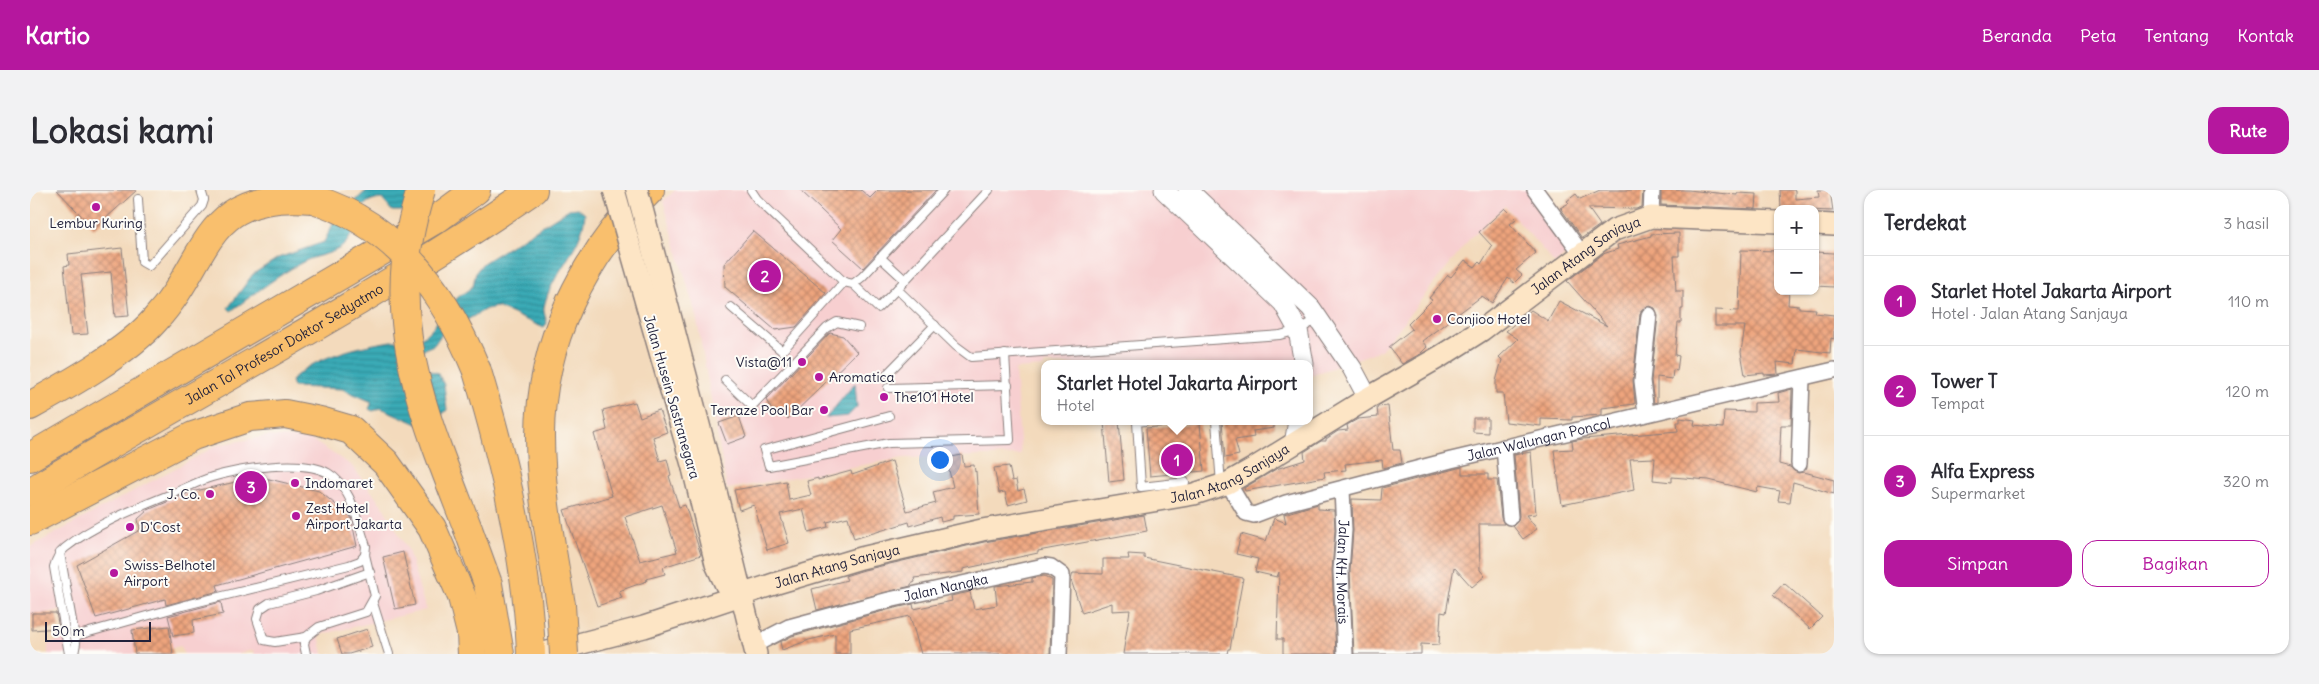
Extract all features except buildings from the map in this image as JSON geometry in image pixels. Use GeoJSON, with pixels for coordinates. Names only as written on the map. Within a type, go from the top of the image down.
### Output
{"type":"FeatureCollection","features":[{"type":"Feature","properties":{"kind":"highway"},"geometry":{"type":"LineString","coordinates":[[421,190],[409,234],[405,261],[404,290],[408,342],[418,392],[427,421],[488,584],[485,642]]}},
{"type":"Feature","properties":{"kind":"highway"},"geometry":{"type":"LineString","coordinates":[[30,457],[438,218],[476,190]]}},
{"type":"Feature","properties":{"kind":"highway","name":"Jalan Tol Profesor Doktor Sedyatmo"},"geometry":{"type":"LineString","coordinates":[[30,492],[158,415],[329,320],[533,190]]}},
{"type":"Feature","properties":{"kind":"highway"},"geometry":{"type":"LineString","coordinates":[[564,654],[561,604],[540,457],[541,414],[549,360],[554,342],[581,281],[600,248],[626,214],[650,190]]}},
{"type":"Feature","properties":{"kind":"highway"},"geometry":{"type":"LineString","coordinates":[[30,406],[120,350],[155,321],[178,291],[209,236],[224,219],[235,211],[253,203],[288,198],[313,199],[358,217],[395,244],[445,305],[466,345],[476,371],[498,448],[530,615],[530,654]]}},
{"type":"Feature","properties":{"kind":"highway"},"geometry":{"type":"LineString","coordinates":[[30,436],[249,310],[369,258]]}},
{"type":"Feature","properties":{"kind":"highway"},"geometry":{"type":"LineString","coordinates":[[30,386],[120,350]]}},
{"type":"Feature","properties":{"kind":"highway"},"geometry":{"type":"LineString","coordinates":[[30,521],[193,436],[221,426],[250,417],[285,414],[320,421],[351,430],[386,463],[432,528],[462,598],[485,642]]}},
{"type":"Feature","properties":{"kind":"main road","name":"Jalan Husein Sastranegara"},"geometry":{"type":"LineString","coordinates":[[614,190],[734,560],[753,640]]}},
{"type":"Feature","properties":{"kind":"main road","name":"Jalan Husein Sastranegara"},"geometry":{"type":"LineString","coordinates":[[637,190],[701,463],[716,564],[726,586],[742,596]]}},
{"type":"Feature","properties":{"kind":"main road","name":"Jalan Atang Sanjaya"},"geometry":{"type":"LineString","coordinates":[[742,596],[777,583],[861,558],[1142,495],[1194,494],[1224,484],[1442,356],[1482,330],[1614,230],[1651,217],[1774,222]]}},
{"type":"Feature","properties":{"kind":"main road"},"geometry":{"type":"LineString","coordinates":[[1819,224],[1834,225]]}},
{"type":"Feature","properties":{"kind":"main road"},"geometry":{"type":"LineString","coordinates":[[734,560],[743,571],[751,576],[777,583]]}},
{"type":"Feature","properties":{"kind":"main road"},"geometry":{"type":"LineString","coordinates":[[753,640],[757,604],[763,595],[777,583]]}},
{"type":"Feature","properties":{"kind":"main road"},"geometry":{"type":"LineString","coordinates":[[540,654],[644,627],[742,596]]}},
{"type":"Feature","properties":{"kind":"main road"},"geometry":{"type":"LineString","coordinates":[[695,610],[732,615],[753,640]]}},
{"type":"Feature","properties":{"kind":"street"},"geometry":{"type":"LineString","coordinates":[[1164,190],[1283,303],[1298,330],[1303,360]]}},
{"type":"Feature","properties":{"kind":"street"},"geometry":{"type":"LineString","coordinates":[[1535,190],[1582,254]]}},
{"type":"Feature","properties":{"kind":"street"},"geometry":{"type":"LineString","coordinates":[[1651,217],[1652,190]]}},
{"type":"Feature","properties":{"kind":"street"},"geometry":{"type":"LineString","coordinates":[[1195,193],[1302,299],[1352,368],[1368,398]]}},
{"type":"Feature","properties":{"kind":"street"},"geometry":{"type":"LineString","coordinates":[[1645,410],[1642,381],[1649,316]]}},
{"type":"Feature","properties":{"kind":"street","name":"Jalan Walungan Poncol"},"geometry":{"type":"LineString","coordinates":[[1224,484],[1243,508],[1256,514],[1286,503],[1645,410],[1834,370]]}},
{"type":"Feature","properties":{"kind":"street"},"geometry":{"type":"LineString","coordinates":[[1799,464],[1802,378]]}},
{"type":"Feature","properties":{"kind":"street"},"geometry":{"type":"LineString","coordinates":[[1294,444],[1297,425]]}},
{"type":"Feature","properties":{"kind":"street"},"geometry":{"type":"LineString","coordinates":[[1504,447],[1510,517]]}},
{"type":"Feature","properties":{"kind":"street","name":"Jalan KH. Morais"},"geometry":{"type":"LineString","coordinates":[[1342,490],[1344,530],[1341,571],[1345,654]]}},
{"type":"Feature","properties":{"kind":"street","name":"Jalan Nangka"},"geometry":{"type":"LineString","coordinates":[[753,640],[789,627],[872,604],[1044,566],[1051,567],[1062,575],[1059,654]]}},
{"type":"Feature","properties":{"kind":"lane"},"geometry":{"type":"LineString","coordinates":[[138,199],[142,262],[149,266],[202,206],[204,200],[201,190]]}},
{"type":"Feature","properties":{"kind":"lane"},"geometry":{"type":"LineString","coordinates":[[751,190],[757,199],[844,282],[853,284],[878,308],[989,190]]}},
{"type":"Feature","properties":{"kind":"lane"},"geometry":{"type":"LineString","coordinates":[[853,284],[944,190]]}},
{"type":"Feature","properties":{"kind":"lane"},"geometry":{"type":"LineString","coordinates":[[880,257],[905,280]]}},
{"type":"Feature","properties":{"kind":"lane"},"geometry":{"type":"LineString","coordinates":[[732,307],[782,351],[844,282]]}},
{"type":"Feature","properties":{"kind":"lane"},"geometry":{"type":"LineString","coordinates":[[897,289],[956,346],[971,357],[1280,335],[1298,330],[1318,320]]}},
{"type":"Feature","properties":{"kind":"lane"},"geometry":{"type":"LineString","coordinates":[[725,380],[752,406],[827,328],[837,322],[859,327]]}},
{"type":"Feature","properties":{"kind":"lane"},"geometry":{"type":"LineString","coordinates":[[888,373],[935,325]]}},
{"type":"Feature","properties":{"kind":"lane"},"geometry":{"type":"LineString","coordinates":[[889,416],[764,450],[769,466],[889,443],[1010,440],[1006,354]]}},
{"type":"Feature","properties":{"kind":"lane"},"geometry":{"type":"LineString","coordinates":[[888,388],[1008,385]]}},
{"type":"Feature","properties":{"kind":"lane"},"geometry":{"type":"LineString","coordinates":[[1137,425],[1142,495],[1185,482]]}},
{"type":"Feature","properties":{"kind":"lane"},"geometry":{"type":"LineString","coordinates":[[1217,425],[1224,484]]}},
{"type":"Feature","properties":{"kind":"lane"},"geometry":{"type":"LineString","coordinates":[[69,654],[54,577],[54,567],[60,552],[104,525],[142,506],[212,477],[257,468],[304,466],[328,473],[346,489],[366,546],[365,555],[375,591],[373,603],[389,654]]}},
{"type":"Feature","properties":{"kind":"lane"},"geometry":{"type":"LineString","coordinates":[[60,552],[75,636],[74,654]]}},
{"type":"Feature","properties":{"kind":"lane"},"geometry":{"type":"LineString","coordinates":[[75,636],[182,606],[349,566],[365,555]]}},
{"type":"Feature","properties":{"kind":"lane"},"geometry":{"type":"LineString","coordinates":[[370,572],[316,591],[269,603],[260,609],[257,619],[264,640],[275,642],[306,637],[318,627],[366,612],[373,603]]}},
{"type":"Feature","properties":{"kind":"lane"},"geometry":{"type":"LineString","coordinates":[[306,637],[304,644],[306,654]]}},
{"type":"Feature","properties":{"kind":"shaded area"},"geometry":{"type":"Polygon","coordinates":[[[675,190],[1528,190],[1568,252],[1555,264],[1505,206],[1471,237],[1381,350],[1313,375],[1313,360],[1041,360],[1041,367],[1015,369],[1021,455],[903,458],[727,489],[696,315],[663,201],[675,190]]]}},
{"type":"Feature","properties":{"kind":"shaded area"},"geometry":{"type":"Polygon","coordinates":[[[268,436],[310,439],[351,465],[382,505],[408,550],[426,610],[319,635],[323,654],[254,654],[253,650],[238,654],[184,654],[181,646],[141,654],[48,654],[48,644],[67,638],[61,610],[30,616],[30,547],[218,445],[268,436]]]}},
{"type":"Feature","properties":{"kind":"water"},"geometry":{"type":"Polygon","coordinates":[[[367,190],[422,190],[403,211],[392,211],[382,199],[367,203],[362,208],[354,229],[342,247],[305,261],[277,278],[231,311],[228,308],[253,274],[278,258],[324,242],[335,220],[367,190]]]}},
{"type":"Feature","properties":{"kind":"water"},"geometry":{"type":"Polygon","coordinates":[[[578,208],[585,214],[583,227],[579,239],[548,295],[544,309],[547,323],[544,328],[497,307],[486,309],[441,335],[434,345],[419,351],[427,370],[438,373],[444,385],[447,410],[435,421],[422,426],[381,408],[373,411],[369,409],[372,402],[342,389],[293,387],[291,381],[323,359],[366,346],[392,341],[419,339],[434,326],[454,301],[473,286],[476,272],[483,263],[569,209],[578,208]]]}},
{"type":"Feature","properties":{"kind":"water"},"geometry":{"type":"Polygon","coordinates":[[[855,383],[857,407],[848,416],[826,418],[855,383]]]}},
{"type":"Feature","properties":{"kind":"place","name":"Lembur Kuring"},"geometry":{"type":"Point","coordinates":[96,207]}},
{"type":"Feature","properties":{"kind":"place","name":"Tower T"},"geometry":{"type":"Point","coordinates":[765,276]}},
{"type":"Feature","properties":{"kind":"place","name":"Conjioo Hotel"},"geometry":{"type":"Point","coordinates":[1437,319]}},
{"type":"Feature","properties":{"kind":"place","name":"Vista@11"},"geometry":{"type":"Point","coordinates":[802,362]}},
{"type":"Feature","properties":{"kind":"place","name":"Aromatica"},"geometry":{"type":"Point","coordinates":[819,377]}},
{"type":"Feature","properties":{"kind":"place","name":"The101 Hotel"},"geometry":{"type":"Point","coordinates":[884,397]}},
{"type":"Feature","properties":{"kind":"place","name":"Terraze Pool Bar"},"geometry":{"type":"Point","coordinates":[824,410]}},
{"type":"Feature","properties":{"kind":"place","name":"Starlet Hotel Jakarta Airport"},"geometry":{"type":"Point","coordinates":[1177,460]}},
{"type":"Feature","properties":{"kind":"place","name":"Indomaret"},"geometry":{"type":"Point","coordinates":[295,483]}},
{"type":"Feature","properties":{"kind":"place","name":"Alfa Express"},"geometry":{"type":"Point","coordinates":[251,487]}},
{"type":"Feature","properties":{"kind":"place","name":"J. Co."},"geometry":{"type":"Point","coordinates":[210,494]}},
{"type":"Feature","properties":{"kind":"place","name":"Zest Hotel Airport Jakarta"},"geometry":{"type":"Point","coordinates":[296,516]}},
{"type":"Feature","properties":{"kind":"place","name":"D'Cost"},"geometry":{"type":"Point","coordinates":[130,527]}},
{"type":"Feature","properties":{"kind":"place","name":"Swiss-Belhotel Airport"},"geometry":{"type":"Point","coordinates":[114,573]}}]}
